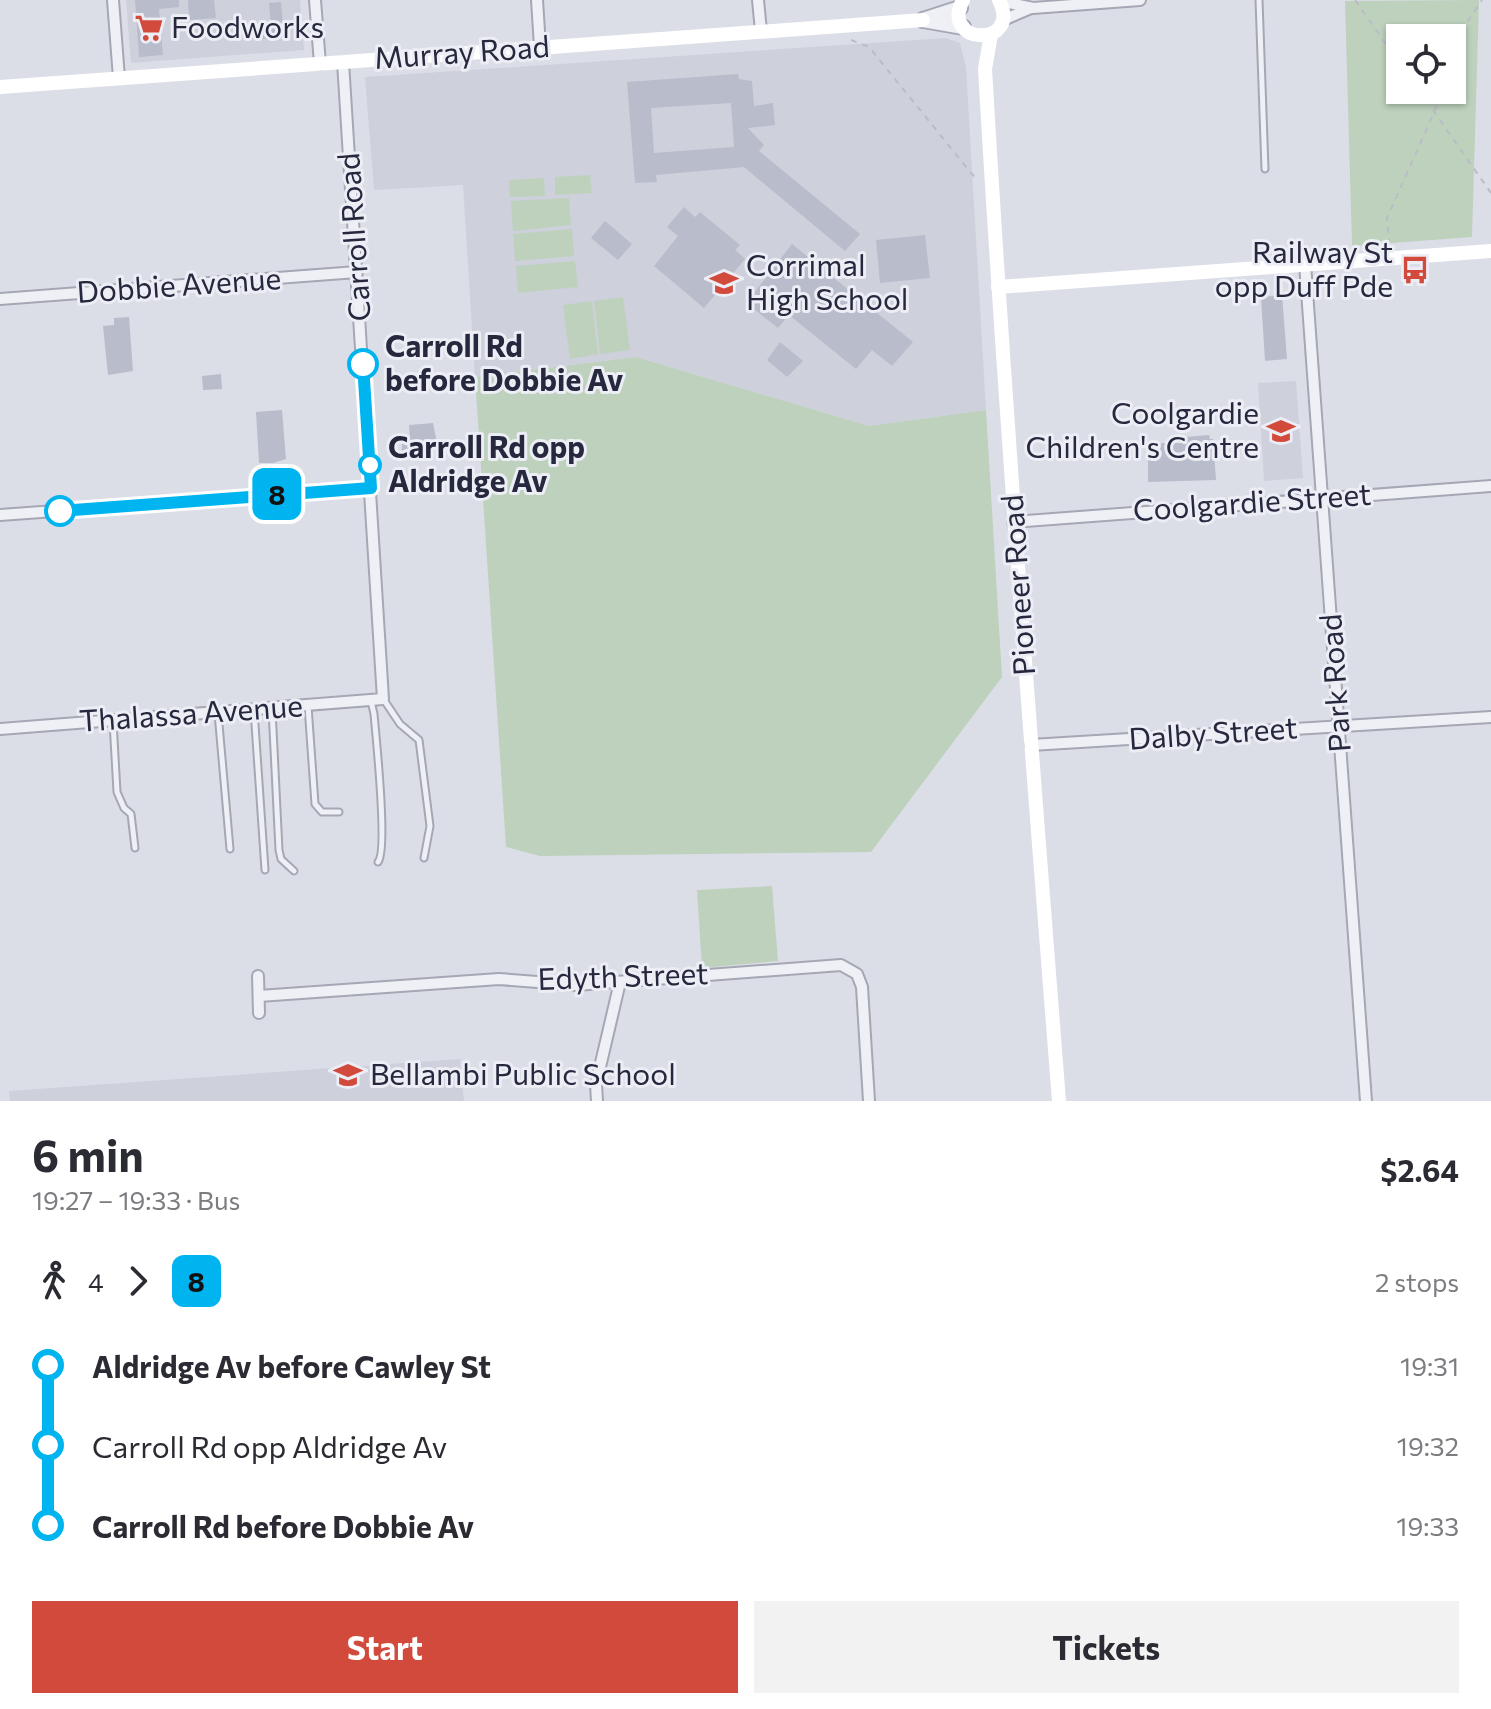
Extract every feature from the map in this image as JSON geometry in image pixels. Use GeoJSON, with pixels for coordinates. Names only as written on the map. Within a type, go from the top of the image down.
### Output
{"type":"FeatureCollection","features":[{"type":"Feature","properties":{"kind":"main road"},"geometry":{"type":"LineString","coordinates":[[967,31],[981,36],[998,29],[1003,20],[999,1]]}},
{"type":"Feature","properties":{"kind":"main road","name":"Pioneer Road"},"geometry":{"type":"LineString","coordinates":[[962,4],[959,19],[985,69]]}},
{"type":"Feature","properties":{"kind":"main road","name":"Murray Road"},"geometry":{"type":"LineString","coordinates":[[0,87],[923,20]]}},
{"type":"Feature","properties":{"kind":"main road","name":"Pioneer Road"},"geometry":{"type":"LineString","coordinates":[[991,34],[985,69],[998,287],[1013,522],[1059,1101]]}},
{"type":"Feature","properties":{"kind":"main road"},"geometry":{"type":"LineString","coordinates":[[998,287],[1491,249]]}},
{"type":"Feature","properties":{"kind":"street"},"geometry":{"type":"LineString","coordinates":[[113,0],[119,78]]}},
{"type":"Feature","properties":{"kind":"street"},"geometry":{"type":"LineString","coordinates":[[315,0],[320,64]]}},
{"type":"Feature","properties":{"kind":"street"},"geometry":{"type":"LineString","coordinates":[[537,0],[540,47]]}},
{"type":"Feature","properties":{"kind":"street"},"geometry":{"type":"LineString","coordinates":[[758,0],[761,31]]}},
{"type":"Feature","properties":{"kind":"street"},"geometry":{"type":"LineString","coordinates":[[999,1],[1033,8],[1140,0]]}},
{"type":"Feature","properties":{"kind":"street","name":"Murray Road"},"geometry":{"type":"LineString","coordinates":[[923,20],[962,4]]}},
{"type":"Feature","properties":{"kind":"street"},"geometry":{"type":"LineString","coordinates":[[1003,20],[1033,8]]}},
{"type":"Feature","properties":{"kind":"street","name":"Murray Road"},"geometry":{"type":"LineString","coordinates":[[923,20],[967,31]]}},
{"type":"Feature","properties":{"kind":"street","name":"Carroll Road"},"geometry":{"type":"LineString","coordinates":[[343,62],[383,699]]}},
{"type":"Feature","properties":{"kind":"street","name":"Park Road"},"geometry":{"type":"LineString","coordinates":[[1305,264],[1366,1101]]}},
{"type":"Feature","properties":{"kind":"street","name":"Dobbie Avenue"},"geometry":{"type":"LineString","coordinates":[[0,299],[357,272]]}},
{"type":"Feature","properties":{"kind":"street","name":"Coolgardie Street"},"geometry":{"type":"LineString","coordinates":[[1013,522],[1491,486]]}},
{"type":"Feature","properties":{"kind":"street"},"geometry":{"type":"LineString","coordinates":[[0,515],[371,488]]}},
{"type":"Feature","properties":{"kind":"street","name":"Thalassa Avenue"},"geometry":{"type":"LineString","coordinates":[[0,729],[383,699]]}},
{"type":"Feature","properties":{"kind":"street","name":"Dalby Street"},"geometry":{"type":"LineString","coordinates":[[1031,745],[1491,717]]}},
{"type":"Feature","properties":{"kind":"street","name":"Edyth Street"},"geometry":{"type":"LineString","coordinates":[[259,996],[499,979],[576,985],[841,965],[857,974],[862,987],[869,1101]]}},
{"type":"Feature","properties":{"kind":"street"},"geometry":{"type":"LineString","coordinates":[[258,976],[259,1013]]}},
{"type":"Feature","properties":{"kind":"street"},"geometry":{"type":"LineString","coordinates":[[597,1101],[596,1084],[620,982]]}},
{"type":"Feature","properties":{"kind":"lane"},"geometry":{"type":"LineString","coordinates":[[1259,0],[1265,169]]}},
{"type":"Feature","properties":{"kind":"lane"},"geometry":{"type":"LineString","coordinates":[[383,699],[400,724],[419,740],[430,826],[424,858]]}},
{"type":"Feature","properties":{"kind":"lane"},"geometry":{"type":"LineString","coordinates":[[371,700],[381,819],[382,856],[378,862]]}},
{"type":"Feature","properties":{"kind":"lane"},"geometry":{"type":"LineString","coordinates":[[308,705],[315,804],[322,812],[339,812]]}},
{"type":"Feature","properties":{"kind":"lane"},"geometry":{"type":"LineString","coordinates":[[272,708],[279,850],[281,859],[294,871]]}},
{"type":"Feature","properties":{"kind":"lane"},"geometry":{"type":"LineString","coordinates":[[254,709],[265,870]]}},
{"type":"Feature","properties":{"kind":"lane"},"geometry":{"type":"LineString","coordinates":[[218,712],[230,849]]}},
{"type":"Feature","properties":{"kind":"lane"},"geometry":{"type":"LineString","coordinates":[[113,720],[117,792],[124,808],[131,814],[135,848]]}},
{"type":"Feature","properties":{"kind":"path"},"geometry":{"type":"LineString","coordinates":[[1355,0],[1386,44]]}},
{"type":"Feature","properties":{"kind":"path"},"geometry":{"type":"LineString","coordinates":[[1466,27],[1482,0]]}},
{"type":"Feature","properties":{"kind":"path"},"geometry":{"type":"LineString","coordinates":[[847,38],[869,47],[993,199]]}},
{"type":"Feature","properties":{"kind":"path"},"geometry":{"type":"LineString","coordinates":[[1428,104],[1491,193]]}},
{"type":"Feature","properties":{"kind":"path"},"geometry":{"type":"LineString","coordinates":[[1390,258],[1387,218],[1439,104]]}},
{"type":"Feature","properties":{"kind":"shaded area"},"geometry":{"type":"Polygon","coordinates":[[[126,0],[300,0],[304,50],[131,63],[126,0]]]}},
{"type":"Feature","properties":{"kind":"shaded area","name":"Corrimal High School"},"geometry":{"type":"Polygon","coordinates":[[[946,38],[960,43],[966,67],[986,410],[869,426],[636,357],[475,377],[463,185],[374,190],[365,77],[946,38]]]}},
{"type":"Feature","properties":{"kind":"shaded area","name":"Coolgardie Children's Centre"},"geometry":{"type":"Polygon","coordinates":[[[1296,381],[1303,478],[1264,481],[1258,383],[1296,381]]]}},
{"type":"Feature","properties":{"kind":"shaded area","name":"Bellambi Public School"},"geometry":{"type":"Polygon","coordinates":[[[460,1059],[464,1101],[10,1101],[9,1091],[460,1059]]]}},
{"type":"Feature","properties":{"kind":"green space"},"geometry":{"type":"Polygon","coordinates":[[[1479,0],[1472,237],[1352,246],[1345,1],[1479,0]]]}},
{"type":"Feature","properties":{"kind":"green space"},"geometry":{"type":"Polygon","coordinates":[[[590,175],[592,193],[555,195],[555,177],[590,175]]]}},
{"type":"Feature","properties":{"kind":"green space"},"geometry":{"type":"Polygon","coordinates":[[[544,178],[545,196],[510,197],[509,180],[544,178]]]}},
{"type":"Feature","properties":{"kind":"green space"},"geometry":{"type":"Polygon","coordinates":[[[569,198],[571,225],[513,231],[511,201],[569,198]]]}},
{"type":"Feature","properties":{"kind":"green space"},"geometry":{"type":"Polygon","coordinates":[[[572,229],[574,256],[515,261],[513,234],[572,229]]]}},
{"type":"Feature","properties":{"kind":"green space"},"geometry":{"type":"Polygon","coordinates":[[[575,261],[578,287],[518,293],[516,266],[575,261]]]}},
{"type":"Feature","properties":{"kind":"green space"},"geometry":{"type":"Polygon","coordinates":[[[623,297],[630,350],[600,354],[594,301],[623,297]]]}},
{"type":"Feature","properties":{"kind":"green space"},"geometry":{"type":"Polygon","coordinates":[[[592,301],[598,354],[570,359],[563,305],[592,301]]]}},
{"type":"Feature","properties":{"kind":"green space"},"geometry":{"type":"Polygon","coordinates":[[[636,357],[869,426],[986,410],[1002,677],[871,852],[540,856],[506,847],[475,377],[636,357]]]}},
{"type":"Feature","properties":{"kind":"green space"},"geometry":{"type":"Polygon","coordinates":[[[772,886],[778,961],[702,968],[697,890],[772,886]]]}},
{"type":"Feature","properties":{"kind":"building","name":"Foodworks"},"geometry":{"type":"Polygon","coordinates":[[[135,0],[179,0],[179,7],[159,9],[163,55],[139,57],[135,0]]]}},
{"type":"Feature","properties":{"kind":"building"},"geometry":{"type":"Polygon","coordinates":[[[188,0],[214,0],[216,18],[189,20],[188,0]]]}},
{"type":"Feature","properties":{"kind":"building"},"geometry":{"type":"Polygon","coordinates":[[[281,2],[284,38],[263,39],[262,28],[271,27],[269,3],[281,2]]]}},
{"type":"Feature","properties":{"kind":"building"},"geometry":{"type":"Polygon","coordinates":[[[738,74],[739,79],[752,81],[754,106],[773,103],[775,125],[748,128],[764,145],[759,151],[860,234],[845,251],[744,167],[656,175],[657,182],[635,183],[627,82],[738,74]],[[731,103],[651,108],[654,153],[734,147],[731,103]]]}},
{"type":"Feature","properties":{"kind":"building"},"geometry":{"type":"Polygon","coordinates":[[[684,207],[695,217],[700,212],[740,245],[735,250],[745,259],[704,308],[654,266],[678,236],[667,227],[684,207]]]}},
{"type":"Feature","properties":{"kind":"building"},"geometry":{"type":"Polygon","coordinates":[[[605,221],[632,244],[618,260],[591,238],[605,221]]]}},
{"type":"Feature","properties":{"kind":"building","name":"Corrimal High School"},"geometry":{"type":"Polygon","coordinates":[[[925,235],[930,278],[880,283],[876,240],[925,235]]]}},
{"type":"Feature","properties":{"kind":"building"},"geometry":{"type":"Polygon","coordinates":[[[792,244],[913,342],[892,366],[872,350],[856,369],[789,315],[778,328],[746,303],[792,244]]]}},
{"type":"Feature","properties":{"kind":"building"},"geometry":{"type":"Polygon","coordinates":[[[1282,295],[1287,359],[1265,361],[1261,297],[1282,295]]]}},
{"type":"Feature","properties":{"kind":"building"},"geometry":{"type":"Polygon","coordinates":[[[129,317],[133,371],[108,375],[103,326],[114,325],[114,318],[129,317]]]}},
{"type":"Feature","properties":{"kind":"building","name":"Corrimal High School"},"geometry":{"type":"Polygon","coordinates":[[[780,342],[803,361],[787,377],[767,360],[780,342]]]}},
{"type":"Feature","properties":{"kind":"building"},"geometry":{"type":"Polygon","coordinates":[[[221,374],[222,389],[203,390],[202,376],[221,374]]]}},
{"type":"Feature","properties":{"kind":"building"},"geometry":{"type":"Polygon","coordinates":[[[282,410],[286,459],[259,463],[256,412],[282,410]]]}},
{"type":"Feature","properties":{"kind":"building"},"geometry":{"type":"Polygon","coordinates":[[[433,423],[438,448],[402,451],[402,440],[410,439],[409,425],[433,423]]]}},
{"type":"Feature","properties":{"kind":"building"},"geometry":{"type":"Polygon","coordinates":[[[1209,435],[1213,439],[1216,480],[1148,482],[1148,443],[1186,443],[1185,437],[1209,435]]]}},
{"type":"Feature","properties":{"kind":"bus line","name":"8"},"geometry":{"type":"LineString","coordinates":[[60,511],[371,488],[363,364]]}},
{"type":"Feature","properties":{"kind":"place","name":"Foodworks"},"geometry":{"type":"Point","coordinates":[149,28]}},
{"type":"Feature","properties":{"kind":"place","name":"Railway St opp Duff Pde"},"geometry":{"type":"Point","coordinates":[1415,270]}},
{"type":"Feature","properties":{"kind":"place","name":"Corrimal High School"},"geometry":{"type":"Point","coordinates":[724,283]}},
{"type":"Feature","properties":{"kind":"place","name":"Carroll Rd before Dobbie Av"},"geometry":{"type":"Point","coordinates":[363,364]}},
{"type":"Feature","properties":{"kind":"place","name":"Coolgardie Children's Centre"},"geometry":{"type":"Point","coordinates":[1281,431]}},
{"type":"Feature","properties":{"kind":"place","name":"Carroll Rd opp Aldridge Av"},"geometry":{"type":"Point","coordinates":[370,465]}},
{"type":"Feature","properties":{"kind":"place","name":"Bellambi Public School"},"geometry":{"type":"Point","coordinates":[348,1075]}}]}
